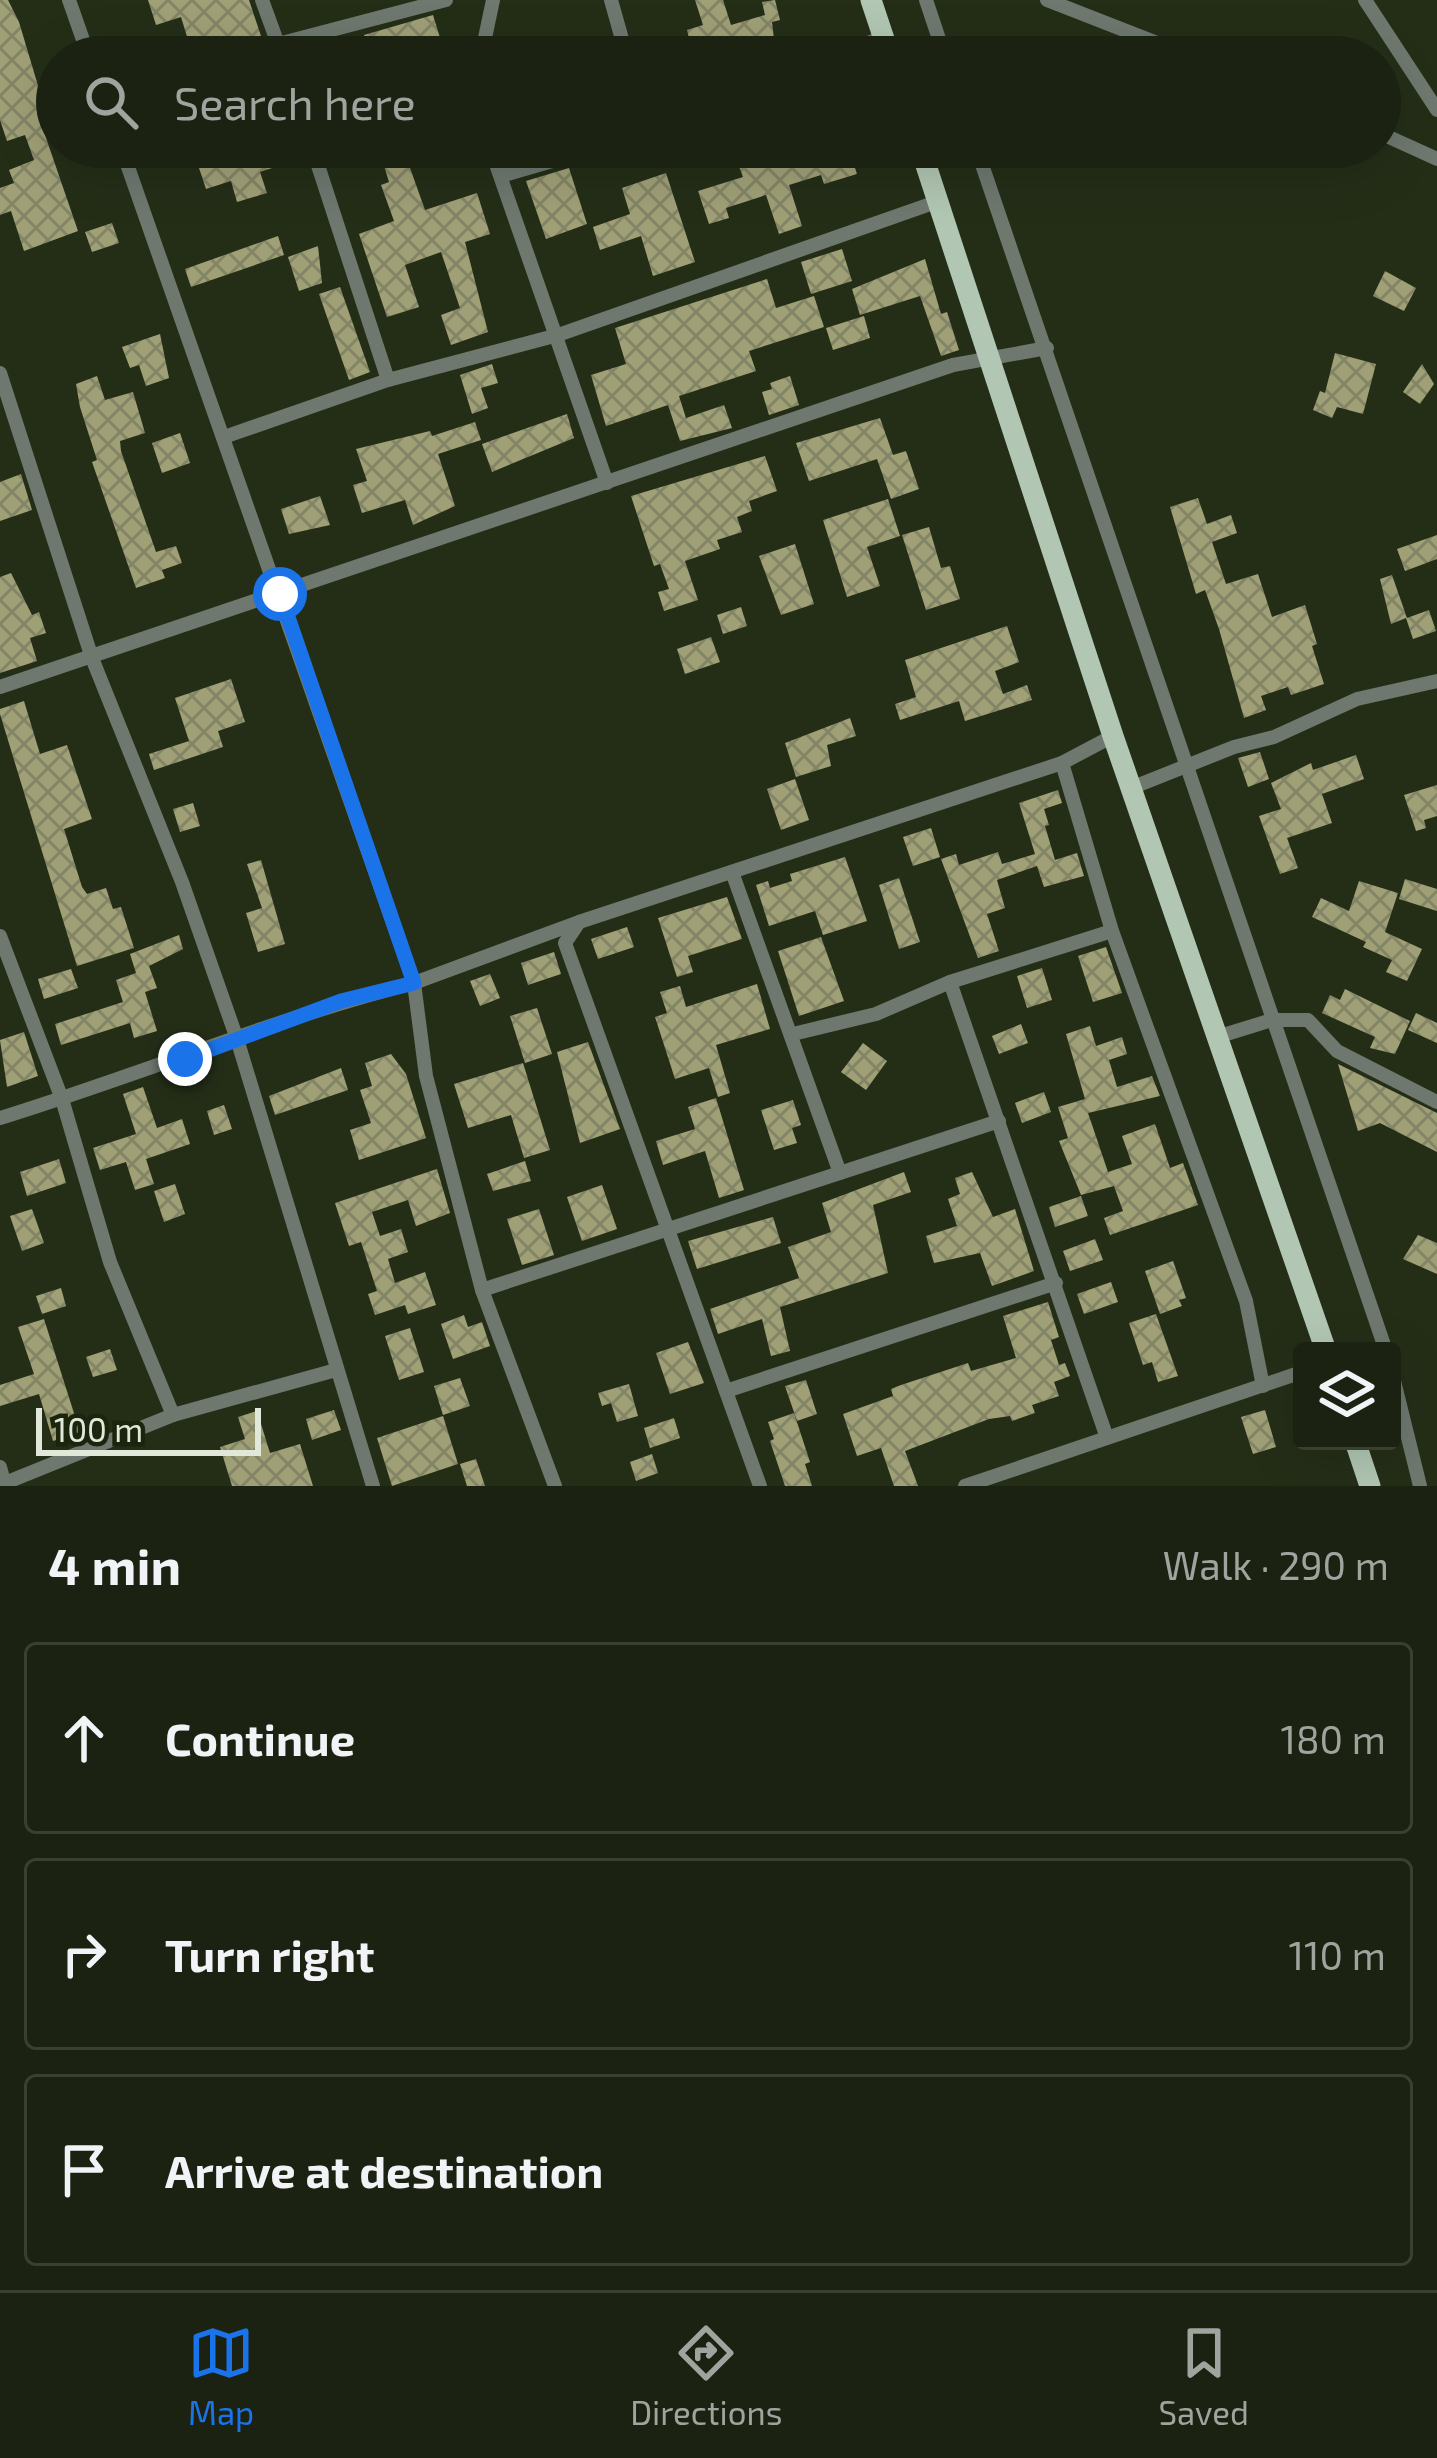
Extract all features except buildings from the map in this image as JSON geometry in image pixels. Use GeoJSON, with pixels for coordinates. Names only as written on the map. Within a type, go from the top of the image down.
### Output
{"type":"FeatureCollection","features":[{"type":"Feature","properties":{"kind":"main road"},"geometry":{"type":"LineString","coordinates":[[871,0],[882,36]]}},
{"type":"Feature","properties":{"kind":"main road"},"geometry":{"type":"LineString","coordinates":[[927,168],[1113,736],[1323,1342]]}},
{"type":"Feature","properties":{"kind":"main road"},"geometry":{"type":"LineString","coordinates":[[1358,1450],[1370,1486]]}},
{"type":"Feature","properties":{"kind":"street"},"geometry":{"type":"LineString","coordinates":[[69,0],[82,36]]}},
{"type":"Feature","properties":{"kind":"street"},"geometry":{"type":"LineString","coordinates":[[262,0],[275,36]]}},
{"type":"Feature","properties":{"kind":"street"},"geometry":{"type":"LineString","coordinates":[[329,36],[446,0]]}},
{"type":"Feature","properties":{"kind":"street"},"geometry":{"type":"LineString","coordinates":[[485,36],[493,0]]}},
{"type":"Feature","properties":{"kind":"street"},"geometry":{"type":"LineString","coordinates":[[610,0],[621,36]]}},
{"type":"Feature","properties":{"kind":"street"},"geometry":{"type":"LineString","coordinates":[[926,0],[938,36]]}},
{"type":"Feature","properties":{"kind":"street"},"geometry":{"type":"LineString","coordinates":[[1047,0],[1139,36]]}},
{"type":"Feature","properties":{"kind":"street"},"geometry":{"type":"LineString","coordinates":[[1365,0],[1389,36]]}},
{"type":"Feature","properties":{"kind":"street"},"geometry":{"type":"LineString","coordinates":[[1401,55],[1437,110]]}},
{"type":"Feature","properties":{"kind":"street"},"geometry":{"type":"LineString","coordinates":[[1401,143],[1437,159]]}},
{"type":"Feature","properties":{"kind":"street"},"geometry":{"type":"LineString","coordinates":[[128,168],[414,983],[426,1076],[482,1290],[554,1486]]}},
{"type":"Feature","properties":{"kind":"street"},"geometry":{"type":"LineString","coordinates":[[319,168],[388,380]]}},
{"type":"Feature","properties":{"kind":"street"},"geometry":{"type":"LineString","coordinates":[[498,168],[608,483]]}},
{"type":"Feature","properties":{"kind":"street"},"geometry":{"type":"LineString","coordinates":[[501,176],[528,168]]}},
{"type":"Feature","properties":{"kind":"street"},"geometry":{"type":"LineString","coordinates":[[983,168],[1183,767],[1383,1342]]}},
{"type":"Feature","properties":{"kind":"street"},"geometry":{"type":"LineString","coordinates":[[224,437],[388,380],[558,335],[939,201]]}},
{"type":"Feature","properties":{"kind":"street"},"geometry":{"type":"LineString","coordinates":[[0,687],[608,483],[696,449],[823,414],[953,365],[1047,348]]}},
{"type":"Feature","properties":{"kind":"street"},"geometry":{"type":"LineString","coordinates":[[0,374],[92,658],[182,882],[237,1039],[373,1486]]}},
{"type":"Feature","properties":{"kind":"street"},"geometry":{"type":"LineString","coordinates":[[1131,788],[1274,737],[1357,699],[1437,681]]}},
{"type":"Feature","properties":{"kind":"street"},"geometry":{"type":"LineString","coordinates":[[0,1118],[1062,763],[1113,736]]}},
{"type":"Feature","properties":{"kind":"street"},"geometry":{"type":"LineString","coordinates":[[1062,763],[1112,931],[1246,1301],[1262,1386]]}},
{"type":"Feature","properties":{"kind":"street"},"geometry":{"type":"LineString","coordinates":[[733,872],[840,1173]]}},
{"type":"Feature","properties":{"kind":"street"},"geometry":{"type":"LineString","coordinates":[[579,922],[565,943],[760,1486]]}},
{"type":"Feature","properties":{"kind":"street"},"geometry":{"type":"LineString","coordinates":[[793,1034],[876,1014],[950,982],[1112,931]]}},
{"type":"Feature","properties":{"kind":"street"},"geometry":{"type":"LineString","coordinates":[[0,936],[62,1099],[110,1262],[173,1414]]}},
{"type":"Feature","properties":{"kind":"street"},"geometry":{"type":"LineString","coordinates":[[950,982],[1106,1435]]}},
{"type":"Feature","properties":{"kind":"street"},"geometry":{"type":"LineString","coordinates":[[1220,1036],[1271,1020],[1308,1020],[1337,1051],[1437,1102]]}},
{"type":"Feature","properties":{"kind":"street"},"geometry":{"type":"LineString","coordinates":[[482,1290],[999,1121]]}},
{"type":"Feature","properties":{"kind":"street"},"geometry":{"type":"LineString","coordinates":[[726,1390],[1056,1283]]}},
{"type":"Feature","properties":{"kind":"street"},"geometry":{"type":"LineString","coordinates":[[0,1467],[3,1486],[173,1414],[336,1370]]}},
{"type":"Feature","properties":{"kind":"street"},"geometry":{"type":"LineString","coordinates":[[964,1486],[1293,1375]]}},
{"type":"Feature","properties":{"kind":"street"},"geometry":{"type":"LineString","coordinates":[[1401,1409],[1420,1486]]}},
{"type":"Feature","properties":{"kind":"route"},"geometry":{"type":"LineString","coordinates":[[185,1059],[341,1001],[414,983],[280,594]]}}]}
